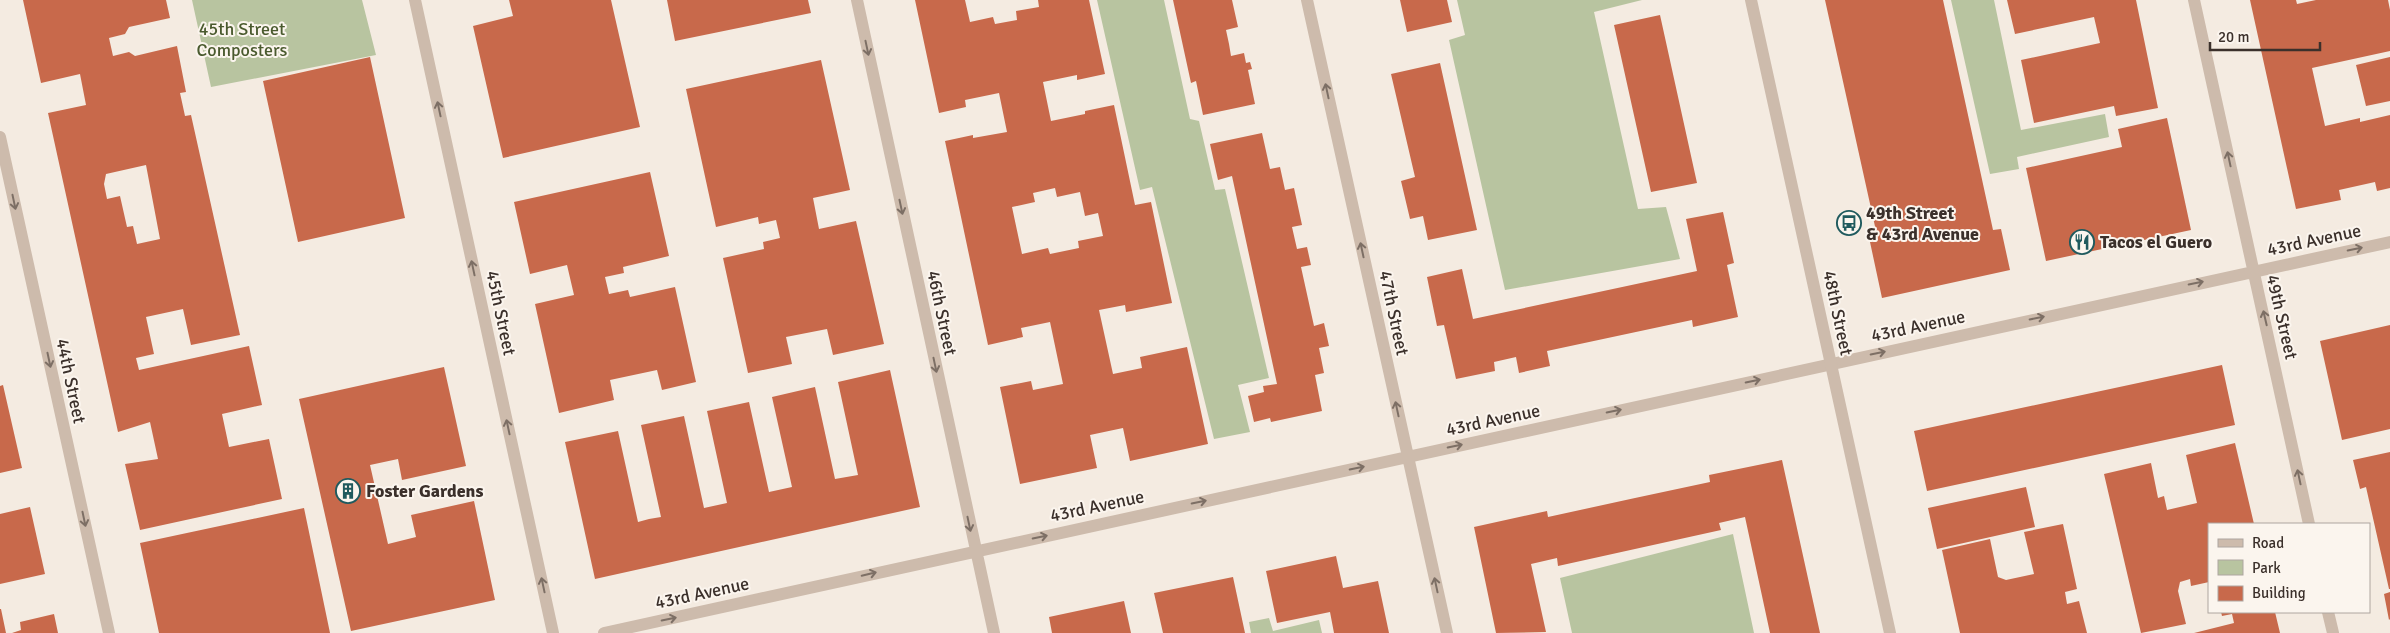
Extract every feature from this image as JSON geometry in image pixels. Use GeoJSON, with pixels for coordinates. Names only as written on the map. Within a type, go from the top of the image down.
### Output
{"type":"FeatureCollection","features":[{"type":"Feature","properties":{"kind":"street","name":"45th Street"},"geometry":{"type":"LineString","coordinates":[[415,0],[553,633]]}},
{"type":"Feature","properties":{"kind":"street","name":"46th Street"},"geometry":{"type":"LineString","coordinates":[[857,0],[994,633]]}},
{"type":"Feature","properties":{"kind":"street","name":"47th Street"},"geometry":{"type":"LineString","coordinates":[[1307,0],[1447,633]]}},
{"type":"Feature","properties":{"kind":"street","name":"48th Street"},"geometry":{"type":"LineString","coordinates":[[1751,0],[1890,633]]}},
{"type":"Feature","properties":{"kind":"street","name":"49th Street"},"geometry":{"type":"LineString","coordinates":[[2194,0],[2309,523]]}},
{"type":"Feature","properties":{"kind":"street","name":"44th Street"},"geometry":{"type":"LineString","coordinates":[[0,137],[109,633]]}},
{"type":"Feature","properties":{"kind":"street","name":"43rd Avenue"},"geometry":{"type":"LineString","coordinates":[[604,633],[2254,270],[2390,242]]}},
{"type":"Feature","properties":{"kind":"street"},"geometry":{"type":"LineString","coordinates":[[2328,613],[2333,633]]}},
{"type":"Feature","properties":{"kind":"green space","name":"45th Street Composters"},"geometry":{"type":"Polygon","coordinates":[[[192,0],[362,0],[376,55],[211,87],[192,0]]]}},
{"type":"Feature","properties":{"kind":"green space"},"geometry":{"type":"Polygon","coordinates":[[[1097,0],[1164,0],[1190,119],[1199,121],[1215,190],[1225,189],[1269,378],[1238,385],[1250,432],[1214,439],[1152,187],[1140,190],[1097,0]]]}},
{"type":"Feature","properties":{"kind":"green space"},"geometry":{"type":"Polygon","coordinates":[[[1457,0],[1642,0],[1594,12],[1638,209],[1666,207],[1680,259],[1505,290],[1449,40],[1465,35],[1457,0]]]}},
{"type":"Feature","properties":{"kind":"green space"},"geometry":{"type":"Polygon","coordinates":[[[1951,0],[1994,0],[2021,130],[2105,114],[2109,137],[2017,157],[2019,169],[1990,174],[1951,0]]]}},
{"type":"Feature","properties":{"kind":"green space"},"geometry":{"type":"Polygon","coordinates":[[[1733,534],[1754,633],[1572,633],[1560,578],[1733,534]]]}},
{"type":"Feature","properties":{"kind":"green space"},"geometry":{"type":"Polygon","coordinates":[[[1269,618],[1273,631],[1319,620],[1322,633],[1251,633],[1249,622],[1269,618]]]}},
{"type":"Feature","properties":{"kind":"building"},"geometry":{"type":"Polygon","coordinates":[[[23,0],[166,0],[170,18],[129,27],[125,34],[109,38],[113,56],[129,52],[135,56],[177,46],[186,92],[180,93],[185,116],[191,115],[240,335],[191,345],[183,309],[146,317],[154,354],[136,358],[139,370],[249,346],[262,405],[222,414],[229,447],[269,439],[282,499],[140,530],[125,464],[158,459],[150,422],[118,432],[48,113],[86,105],[80,74],[41,83],[23,0]],[[146,165],[106,174],[104,184],[107,199],[120,196],[127,227],[133,226],[137,244],[160,239],[146,165]]]}},
{"type":"Feature","properties":{"kind":"building"},"geometry":{"type":"Polygon","coordinates":[[[509,0],[611,0],[640,127],[503,158],[473,26],[513,16],[509,0]]]}},
{"type":"Feature","properties":{"kind":"building"},"geometry":{"type":"Polygon","coordinates":[[[667,0],[808,0],[811,13],[675,41],[667,0]]]}},
{"type":"Feature","properties":{"kind":"building"},"geometry":{"type":"Polygon","coordinates":[[[915,0],[965,0],[970,22],[993,17],[995,24],[1017,20],[1016,11],[1039,7],[1038,0],[1089,0],[1105,74],[1077,80],[1077,75],[1043,82],[1051,121],[1085,114],[1085,111],[1114,105],[1135,205],[1151,202],[1172,303],[1126,312],[1125,305],[1099,310],[1113,374],[1142,368],[1140,357],[1187,347],[1208,444],[1130,461],[1123,428],[1090,435],[1097,468],[1020,484],[1000,387],[1031,381],[1033,390],[1063,384],[1050,322],[1021,328],[1023,337],[988,345],[945,141],[973,135],[973,138],[1007,132],[999,93],[965,100],[966,107],[939,113],[915,0]],[[1055,188],[1033,193],[1035,202],[1012,207],[1022,254],[1048,248],[1050,254],[1079,248],[1078,241],[1103,236],[1098,213],[1085,216],[1080,192],[1057,197],[1055,188]]]}},
{"type":"Feature","properties":{"kind":"building"},"geometry":{"type":"Polygon","coordinates":[[[1173,0],[1232,0],[1238,27],[1226,30],[1231,56],[1244,53],[1246,63],[1250,62],[1252,69],[1248,70],[1255,104],[1203,115],[1196,81],[1191,83],[1173,0]]]}},
{"type":"Feature","properties":{"kind":"building"},"geometry":{"type":"Polygon","coordinates":[[[1400,0],[1447,0],[1452,22],[1407,32],[1400,0]]]}},
{"type":"Feature","properties":{"kind":"building"},"geometry":{"type":"Polygon","coordinates":[[[1825,0],[1943,0],[1993,230],[2001,229],[2010,270],[1882,298],[1870,242],[1878,240],[1825,0]]]}},
{"type":"Feature","properties":{"kind":"building"},"geometry":{"type":"Polygon","coordinates":[[[2007,0],[2136,0],[2158,108],[2116,116],[2114,106],[2034,123],[2021,60],[2100,43],[2094,17],[2015,34],[2007,0]]]}},
{"type":"Feature","properties":{"kind":"building"},"geometry":{"type":"Polygon","coordinates":[[[2250,0],[2296,0],[2297,4],[2316,0],[2388,0],[2390,10],[2390,51],[2312,68],[2325,126],[2360,118],[2360,122],[2390,115],[2390,188],[2377,191],[2375,182],[2339,190],[2341,200],[2296,209],[2250,0]]]}},
{"type":"Feature","properties":{"kind":"building"},"geometry":{"type":"Polygon","coordinates":[[[1660,15],[1697,183],[1651,192],[1614,25],[1660,15]]]}},
{"type":"Feature","properties":{"kind":"building"},"geometry":{"type":"Polygon","coordinates":[[[370,57],[405,218],[298,242],[263,81],[370,57]]]}},
{"type":"Feature","properties":{"kind":"building"},"geometry":{"type":"Polygon","coordinates":[[[2390,57],[2390,101],[2366,106],[2356,65],[2390,57]]]}},
{"type":"Feature","properties":{"kind":"building"},"geometry":{"type":"Polygon","coordinates":[[[821,60],[850,190],[813,198],[819,229],[856,221],[884,344],[833,355],[827,329],[786,337],[792,364],[748,373],[723,258],[764,249],[763,242],[780,238],[776,220],[759,224],[758,217],[716,227],[686,89],[821,60]]]}},
{"type":"Feature","properties":{"kind":"building"},"geometry":{"type":"Polygon","coordinates":[[[1440,63],[1477,230],[1428,240],[1423,216],[1410,219],[1401,181],[1415,177],[1391,74],[1440,63]]]}},
{"type":"Feature","properties":{"kind":"building"},"geometry":{"type":"Polygon","coordinates":[[[2167,118],[2191,230],[2046,261],[2026,168],[2122,147],[2118,129],[2167,118]]]}},
{"type":"Feature","properties":{"kind":"building"},"geometry":{"type":"Polygon","coordinates":[[[1262,133],[1270,169],[1280,167],[1285,190],[1294,188],[1302,225],[1292,227],[1297,249],[1307,247],[1311,265],[1301,267],[1314,326],[1324,323],[1329,346],[1319,348],[1324,373],[1315,375],[1322,411],[1271,422],[1270,418],[1254,422],[1248,396],[1264,392],[1263,386],[1277,384],[1232,176],[1218,180],[1210,144],[1262,133]]]}},
{"type":"Feature","properties":{"kind":"building"},"geometry":{"type":"Polygon","coordinates":[[[650,172],[669,256],[623,267],[624,273],[605,277],[609,294],[628,290],[630,297],[675,287],[696,382],[662,390],[657,370],[610,380],[614,400],[559,413],[535,304],[574,295],[567,265],[530,274],[514,202],[650,172]]]}},
{"type":"Feature","properties":{"kind":"building"},"geometry":{"type":"Polygon","coordinates":[[[1723,212],[1734,263],[1727,265],[1738,317],[1693,327],[1692,320],[1547,351],[1550,366],[1519,373],[1516,357],[1494,362],[1495,371],[1456,379],[1444,325],[1437,326],[1427,277],[1462,269],[1473,319],[1697,271],[1686,219],[1723,212]]]}},
{"type":"Feature","properties":{"kind":"building"},"geometry":{"type":"Polygon","coordinates":[[[2390,325],[2390,429],[2342,440],[2320,341],[2390,325]]]}},
{"type":"Feature","properties":{"kind":"building"},"geometry":{"type":"Polygon","coordinates":[[[2222,365],[2235,425],[1927,491],[1914,431],[2222,365]]]}},
{"type":"Feature","properties":{"kind":"building","name":"Foster Gardens"},"geometry":{"type":"Polygon","coordinates":[[[444,367],[466,466],[402,480],[398,459],[370,465],[388,544],[416,537],[411,515],[474,501],[495,600],[351,631],[299,399],[444,367]]]}},
{"type":"Feature","properties":{"kind":"building"},"geometry":{"type":"Polygon","coordinates":[[[890,370],[920,507],[595,579],[565,442],[618,431],[638,522],[661,517],[641,425],[684,416],[704,508],[727,503],[707,411],[749,402],[769,492],[792,487],[772,397],[815,387],[835,479],[858,475],[838,382],[890,370]]]}},
{"type":"Feature","properties":{"kind":"building"},"geometry":{"type":"Polygon","coordinates":[[[3,385],[22,468],[0,473],[0,386],[3,385]]]}},
{"type":"Feature","properties":{"kind":"building"},"geometry":{"type":"Polygon","coordinates":[[[2235,443],[2254,523],[2208,523],[2208,582],[2191,586],[2190,579],[2180,582],[2178,591],[2186,624],[2141,633],[2104,474],[2151,463],[2158,498],[2164,496],[2167,510],[2197,503],[2186,455],[2235,443]]]}},
{"type":"Feature","properties":{"kind":"building"},"geometry":{"type":"Polygon","coordinates":[[[2390,452],[2389,589],[2366,487],[2360,489],[2353,460],[2390,452]]]}},
{"type":"Feature","properties":{"kind":"building"},"geometry":{"type":"Polygon","coordinates":[[[1782,460],[1820,633],[1770,633],[1745,517],[1719,523],[1721,530],[1558,566],[1557,558],[1531,564],[1546,632],[1496,633],[1474,527],[1547,511],[1548,517],[1710,482],[1709,475],[1782,460]]]}},
{"type":"Feature","properties":{"kind":"building"},"geometry":{"type":"Polygon","coordinates":[[[2026,487],[2035,527],[1937,549],[1928,508],[2026,487]]]}},
{"type":"Feature","properties":{"kind":"building"},"geometry":{"type":"Polygon","coordinates":[[[30,507],[45,574],[0,584],[0,514],[30,507]]]}},
{"type":"Feature","properties":{"kind":"building"},"geometry":{"type":"Polygon","coordinates":[[[304,508],[330,633],[159,633],[140,543],[304,508]]]}},
{"type":"Feature","properties":{"kind":"building"},"geometry":{"type":"Polygon","coordinates":[[[2063,524],[2077,589],[2065,592],[2067,604],[2079,601],[2087,633],[1960,633],[1942,550],[1990,539],[1998,577],[2006,580],[2034,574],[2024,532],[2063,524]]]}},
{"type":"Feature","properties":{"kind":"building"},"geometry":{"type":"Polygon","coordinates":[[[1336,556],[1343,588],[1378,581],[1389,633],[1334,633],[1330,612],[1277,623],[1266,571],[1336,556]]]}},
{"type":"Feature","properties":{"kind":"building"},"geometry":{"type":"Polygon","coordinates":[[[1233,577],[1245,633],[1163,633],[1154,593],[1233,577]]]}},
{"type":"Feature","properties":{"kind":"building"},"geometry":{"type":"Polygon","coordinates":[[[2390,592],[2390,619],[2389,620],[2384,594],[2390,592]]]}},
{"type":"Feature","properties":{"kind":"building"},"geometry":{"type":"Polygon","coordinates":[[[1124,601],[1131,633],[1052,633],[1049,617],[1124,601]]]}},
{"type":"Feature","properties":{"kind":"building"},"geometry":{"type":"Polygon","coordinates":[[[1,609],[6,633],[0,633],[1,609]]]}},
{"type":"Feature","properties":{"kind":"building"},"geometry":{"type":"Polygon","coordinates":[[[2221,613],[2275,613],[2280,633],[2194,633],[2234,623],[2232,614],[2222,616],[2221,613]]]}},
{"type":"Feature","properties":{"kind":"building"},"geometry":{"type":"Polygon","coordinates":[[[54,614],[58,633],[12,633],[21,630],[20,622],[54,614]]]}},
{"type":"Feature","properties":{"kind":"place","name":"49th Street & 43rd Avenue"},"geometry":{"type":"Point","coordinates":[1849,223]}},
{"type":"Feature","properties":{"kind":"place","name":"Tacos el Guero"},"geometry":{"type":"Point","coordinates":[2082,242]}},
{"type":"Feature","properties":{"kind":"place","name":"Foster Gardens"},"geometry":{"type":"Point","coordinates":[348,491]}}]}
